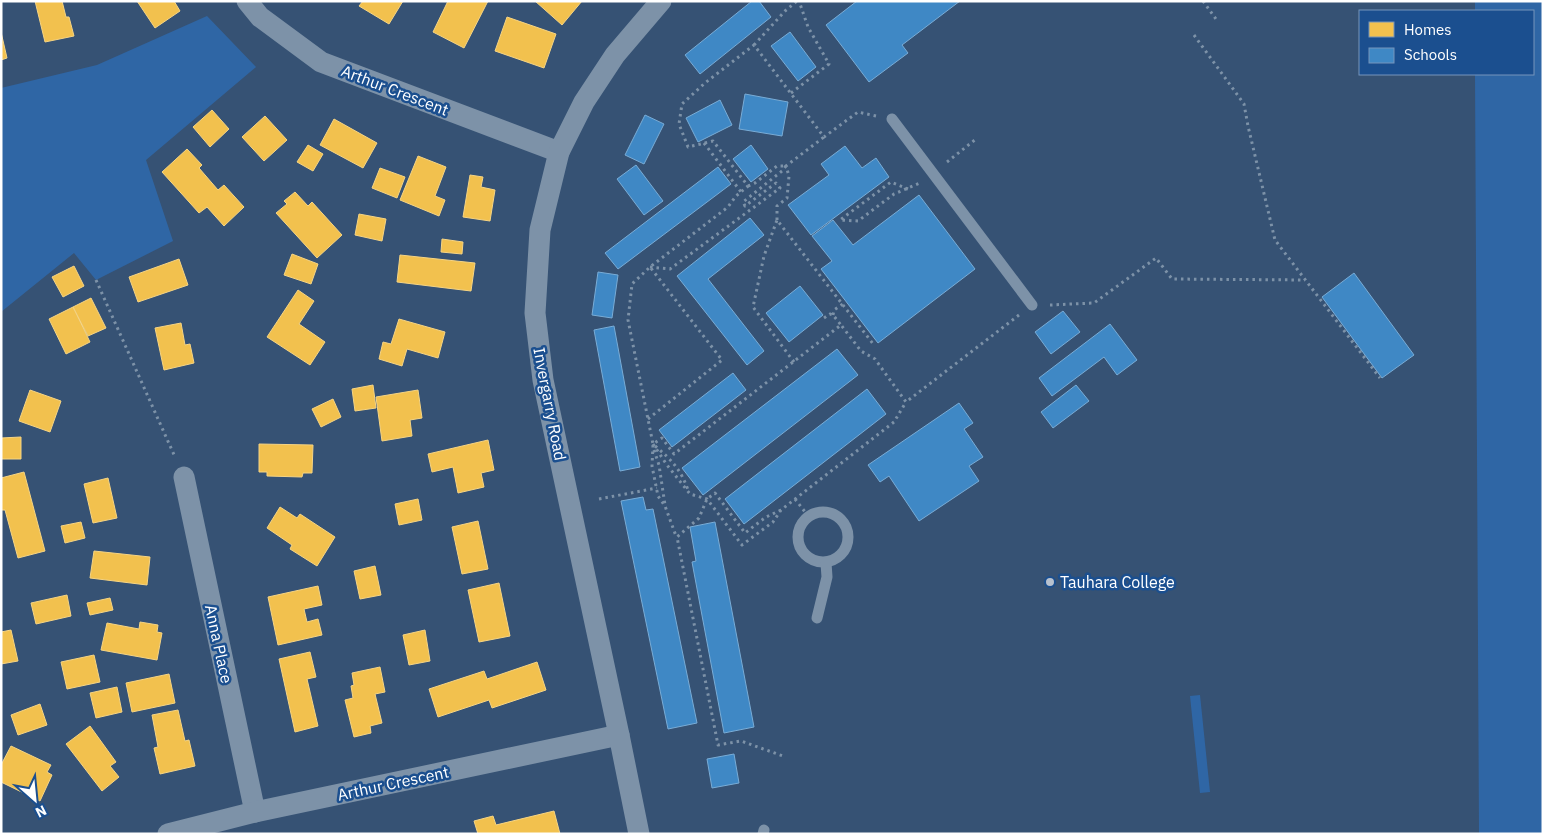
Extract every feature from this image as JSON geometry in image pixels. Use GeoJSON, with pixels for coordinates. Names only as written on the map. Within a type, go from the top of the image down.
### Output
{"type":"FeatureCollection","features":[{"type":"Feature","properties":{"kind":"street","name":"Arthur Crescent"},"geometry":{"type":"LineString","coordinates":[[247,1],[260,17],[321,62],[559,152]]}},
{"type":"Feature","properties":{"kind":"street","name":"Invergarry Road"},"geometry":{"type":"LineString","coordinates":[[639,834],[543,380],[534,313],[540,230],[559,152],[584,102],[615,55],[661,1]]}},
{"type":"Feature","properties":{"kind":"street","name":"Anna Place"},"geometry":{"type":"LineString","coordinates":[[184,477],[255,812]]}},
{"type":"Feature","properties":{"kind":"street","name":"Arthur Crescent"},"geometry":{"type":"LineString","coordinates":[[168,834],[255,812],[619,735]]}},
{"type":"Feature","properties":{"kind":"lane"},"geometry":{"type":"LineString","coordinates":[[892,119],[1032,305]]}},
{"type":"Feature","properties":{"kind":"lane"},"geometry":{"type":"LineString","coordinates":[[816,513],[833,513],[846,524],[849,532],[849,541],[841,556],[826,563],[810,559],[804,554],[799,546],[799,530],[809,516],[816,513]]}},
{"type":"Feature","properties":{"kind":"lane"},"geometry":{"type":"LineString","coordinates":[[817,618],[827,576],[826,563]]}},
{"type":"Feature","properties":{"kind":"path"},"geometry":{"type":"LineString","coordinates":[[748,186],[713,141],[688,147],[679,124],[682,104],[705,83],[754,45],[785,11],[798,1],[808,27],[829,64],[791,93]]}},
{"type":"Feature","properties":{"kind":"path"},"geometry":{"type":"LineString","coordinates":[[1203,1],[1216,19]]}},
{"type":"Feature","properties":{"kind":"path"},"geometry":{"type":"LineString","coordinates":[[1194,35],[1244,104],[1275,240],[1380,378]]}},
{"type":"Feature","properties":{"kind":"path"},"geometry":{"type":"LineString","coordinates":[[754,45],[824,137]]}},
{"type":"Feature","properties":{"kind":"path"},"geometry":{"type":"LineString","coordinates":[[650,267],[670,269],[780,188],[776,183],[745,206],[743,202],[786,166],[858,112],[892,119]]}},
{"type":"Feature","properties":{"kind":"path"},"geometry":{"type":"LineString","coordinates":[[946,164],[976,139]]}},
{"type":"Feature","properties":{"kind":"path"},"geometry":{"type":"LineString","coordinates":[[704,143],[741,192]]}},
{"type":"Feature","properties":{"kind":"path"},"geometry":{"type":"LineString","coordinates":[[783,756],[741,741],[718,746],[677,537],[666,506],[628,320],[632,284],[650,267],[728,207],[736,196],[748,186],[778,166],[786,166]]}},
{"type":"Feature","properties":{"kind":"path"},"geometry":{"type":"LineString","coordinates":[[786,166],[789,176],[787,198],[777,206],[777,220],[764,256],[753,307],[794,362]]}},
{"type":"Feature","properties":{"kind":"path"},"geometry":{"type":"LineString","coordinates":[[908,188],[890,182],[840,220],[858,221],[894,194],[908,188],[926,178]]}},
{"type":"Feature","properties":{"kind":"path"},"geometry":{"type":"LineString","coordinates":[[777,220],[874,345]]}},
{"type":"Feature","properties":{"kind":"path"},"geometry":{"type":"LineString","coordinates":[[677,537],[699,518],[707,499],[714,493],[745,533],[766,517],[781,510],[894,422],[906,402],[1032,305],[1094,303],[1156,258],[1172,279],[1306,280]]}},
{"type":"Feature","properties":{"kind":"path"},"geometry":{"type":"LineString","coordinates":[[648,419],[722,360],[650,267]]}},
{"type":"Feature","properties":{"kind":"path"},"geometry":{"type":"LineString","coordinates":[[96,280],[184,477]]}},
{"type":"Feature","properties":{"kind":"path"},"geometry":{"type":"LineString","coordinates":[[833,315],[834,310],[843,304]]}},
{"type":"Feature","properties":{"kind":"path"},"geometry":{"type":"LineString","coordinates":[[824,318],[830,314],[833,315]]}},
{"type":"Feature","properties":{"kind":"path"},"geometry":{"type":"LineString","coordinates":[[833,315],[861,351],[875,359],[906,402]]}},
{"type":"Feature","properties":{"kind":"path"},"geometry":{"type":"LineString","coordinates":[[653,444],[662,438],[674,454],[841,325]]}},
{"type":"Feature","properties":{"kind":"path"},"geometry":{"type":"LineString","coordinates":[[653,444],[652,466],[658,496],[666,506]]}},
{"type":"Feature","properties":{"kind":"path"},"geometry":{"type":"LineString","coordinates":[[653,444],[690,494],[707,499],[742,545],[773,522],[781,510]]}},
{"type":"Feature","properties":{"kind":"path"},"geometry":{"type":"LineString","coordinates":[[653,444],[670,458],[679,469],[690,494]]}},
{"type":"Feature","properties":{"kind":"path"},"geometry":{"type":"LineString","coordinates":[[599,499],[657,488]]}},
{"type":"Feature","properties":{"kind":"path"},"geometry":{"type":"LineString","coordinates":[[795,499],[809,516]]}},
{"type":"Feature","properties":{"kind":"shaded area"},"geometry":{"type":"Polygon","coordinates":[[[1475,1],[1543,1],[1543,834],[1479,834],[1475,75],[1534,75],[1534,10],[1475,10],[1475,1]]]}},
{"type":"Feature","properties":{"kind":"shaded area"},"geometry":{"type":"Polygon","coordinates":[[[207,16],[256,67],[146,160],[173,241],[96,280],[74,253],[1,312],[1,88],[97,65],[207,16]]]}},
{"type":"Feature","properties":{"kind":"shaded area"},"geometry":{"type":"Polygon","coordinates":[[[1200,695],[1210,792],[1200,793],[1190,696],[1200,695]]]}},
{"type":"Feature","properties":{"kind":"building: Homes"},"geometry":{"type":"Polygon","coordinates":[[[35,1],[62,1],[74,36],[45,42],[35,1]]]}},
{"type":"Feature","properties":{"kind":"building: Homes"},"geometry":{"type":"Polygon","coordinates":[[[137,1],[174,1],[180,11],[155,28],[137,1]]]}},
{"type":"Feature","properties":{"kind":"building: Homes"},"geometry":{"type":"Polygon","coordinates":[[[363,1],[403,1],[389,24],[359,6],[363,1]]]}},
{"type":"Feature","properties":{"kind":"building: Homes"},"geometry":{"type":"Polygon","coordinates":[[[448,1],[488,1],[464,48],[433,32],[448,1]]]}},
{"type":"Feature","properties":{"kind":"building: Homes"},"geometry":{"type":"Polygon","coordinates":[[[535,1],[582,1],[562,25],[535,1]]]}},
{"type":"Feature","properties":{"kind":"building: Homes"},"geometry":{"type":"Polygon","coordinates":[[[507,17],[556,34],[544,68],[495,51],[507,17]]]}},
{"type":"Feature","properties":{"kind":"building: Homes"},"geometry":{"type":"Polygon","coordinates":[[[1,32],[7,58],[1,60],[1,32]]]}},
{"type":"Feature","properties":{"kind":"building: Homes"},"geometry":{"type":"Polygon","coordinates":[[[212,110],[229,129],[210,147],[193,127],[212,110]]]}},
{"type":"Feature","properties":{"kind":"building: Homes"},"geometry":{"type":"Polygon","coordinates":[[[265,116],[287,140],[264,161],[242,137],[265,116]]]}},
{"type":"Feature","properties":{"kind":"building: Homes"},"geometry":{"type":"Polygon","coordinates":[[[334,119],[377,143],[363,168],[320,145],[334,119]]]}},
{"type":"Feature","properties":{"kind":"building: Homes"},"geometry":{"type":"Polygon","coordinates":[[[308,145],[323,154],[313,171],[297,162],[308,145]]]}},
{"type":"Feature","properties":{"kind":"building: Homes"},"geometry":{"type":"Polygon","coordinates":[[[187,149],[202,165],[199,168],[218,190],[224,185],[244,207],[224,226],[207,207],[199,213],[162,172],[187,149]]]}},
{"type":"Feature","properties":{"kind":"building: Homes"},"geometry":{"type":"Polygon","coordinates":[[[418,156],[446,167],[435,196],[445,200],[439,216],[400,200],[418,156]]]}},
{"type":"Feature","properties":{"kind":"building: Homes"},"geometry":{"type":"Polygon","coordinates":[[[380,168],[405,177],[397,198],[372,188],[380,168]]]}},
{"type":"Feature","properties":{"kind":"building: Homes"},"geometry":{"type":"Polygon","coordinates":[[[470,175],[483,177],[481,187],[495,190],[490,221],[463,217],[470,175]]]}},
{"type":"Feature","properties":{"kind":"building: Homes"},"geometry":{"type":"Polygon","coordinates":[[[295,192],[308,206],[312,202],[342,235],[317,258],[276,213],[287,204],[284,201],[295,192]]]}},
{"type":"Feature","properties":{"kind":"building: Homes"},"geometry":{"type":"Polygon","coordinates":[[[359,214],[386,219],[382,241],[355,235],[359,214]]]}},
{"type":"Feature","properties":{"kind":"building: Homes"},"geometry":{"type":"Polygon","coordinates":[[[442,239],[463,242],[462,254],[441,252],[442,239]]]}},
{"type":"Feature","properties":{"kind":"building: Homes"},"geometry":{"type":"Polygon","coordinates":[[[292,254],[318,264],[311,284],[284,275],[292,254]]]}},
{"type":"Feature","properties":{"kind":"building: Homes"},"geometry":{"type":"Polygon","coordinates":[[[400,255],[475,263],[471,291],[397,282],[400,255]]]}},
{"type":"Feature","properties":{"kind":"building: Homes"},"geometry":{"type":"Polygon","coordinates":[[[179,259],[188,285],[138,302],[129,277],[179,259]]]}},
{"type":"Feature","properties":{"kind":"building: Homes"},"geometry":{"type":"Polygon","coordinates":[[[74,266],[84,286],[63,297],[52,277],[74,266]]]}},
{"type":"Feature","properties":{"kind":"building: Homes"},"geometry":{"type":"Polygon","coordinates":[[[298,290],[314,301],[299,324],[325,342],[310,365],[267,337],[298,290]]]}},
{"type":"Feature","properties":{"kind":"building: Homes"},"geometry":{"type":"Polygon","coordinates":[[[91,298],[106,328],[88,336],[73,307],[91,298]]]}},
{"type":"Feature","properties":{"kind":"building: Homes"},"geometry":{"type":"Polygon","coordinates":[[[73,307],[90,342],[66,354],[49,319],[73,307]]]}},
{"type":"Feature","properties":{"kind":"building: Homes"},"geometry":{"type":"Polygon","coordinates":[[[399,319],[445,332],[438,358],[407,349],[402,366],[379,359],[383,342],[391,344],[399,319]]]}},
{"type":"Feature","properties":{"kind":"building: Homes"},"geometry":{"type":"Polygon","coordinates":[[[181,323],[185,345],[190,344],[194,363],[164,370],[155,328],[181,323]]]}},
{"type":"Feature","properties":{"kind":"building: Homes"},"geometry":{"type":"Polygon","coordinates":[[[373,385],[376,408],[355,411],[352,389],[373,385]]]}},
{"type":"Feature","properties":{"kind":"building: Homes"},"geometry":{"type":"Polygon","coordinates":[[[30,390],[61,401],[50,432],[19,421],[30,390]]]}},
{"type":"Feature","properties":{"kind":"building: Homes"},"geometry":{"type":"Polygon","coordinates":[[[418,390],[422,418],[410,420],[412,436],[382,441],[376,397],[418,390]]]}},
{"type":"Feature","properties":{"kind":"building: Homes"},"geometry":{"type":"Polygon","coordinates":[[[333,399],[341,417],[321,427],[312,409],[333,399]]]}},
{"type":"Feature","properties":{"kind":"building: Homes"},"geometry":{"type":"Polygon","coordinates":[[[21,437],[21,459],[1,459],[1,438],[21,437]]]}},
{"type":"Feature","properties":{"kind":"building: Homes"},"geometry":{"type":"Polygon","coordinates":[[[488,440],[494,470],[481,473],[484,487],[458,493],[453,467],[432,472],[428,454],[488,440]]]}},
{"type":"Feature","properties":{"kind":"building: Homes"},"geometry":{"type":"Polygon","coordinates":[[[259,444],[313,445],[312,473],[303,473],[302,477],[267,476],[267,472],[259,472],[259,444]]]}},
{"type":"Feature","properties":{"kind":"building: Homes"},"geometry":{"type":"Polygon","coordinates":[[[24,472],[45,551],[18,558],[5,510],[1,510],[1,478],[24,472]]]}},
{"type":"Feature","properties":{"kind":"building: Homes"},"geometry":{"type":"Polygon","coordinates":[[[108,478],[117,518],[93,523],[84,484],[108,478]]]}},
{"type":"Feature","properties":{"kind":"building: Homes"},"geometry":{"type":"Polygon","coordinates":[[[418,499],[422,520],[399,525],[395,504],[418,499]]]}},
{"type":"Feature","properties":{"kind":"building: Homes"},"geometry":{"type":"Polygon","coordinates":[[[280,507],[297,518],[300,514],[335,537],[317,566],[290,549],[292,545],[267,528],[280,507]]]}},
{"type":"Feature","properties":{"kind":"building: Homes"},"geometry":{"type":"Polygon","coordinates":[[[478,521],[488,569],[462,574],[452,527],[478,521]]]}},
{"type":"Feature","properties":{"kind":"building: Homes"},"geometry":{"type":"Polygon","coordinates":[[[81,522],[85,538],[65,543],[61,526],[81,522]]]}},
{"type":"Feature","properties":{"kind":"building: Homes"},"geometry":{"type":"Polygon","coordinates":[[[94,551],[150,557],[147,585],[90,578],[94,551]]]}},
{"type":"Feature","properties":{"kind":"building: Homes"},"geometry":{"type":"Polygon","coordinates":[[[375,566],[381,595],[360,599],[354,571],[375,566]]]}},
{"type":"Feature","properties":{"kind":"building: Homes"},"geometry":{"type":"Polygon","coordinates":[[[499,583],[510,636],[479,642],[468,590],[499,583]]]}},
{"type":"Feature","properties":{"kind":"building: Homes"},"geometry":{"type":"Polygon","coordinates":[[[318,586],[322,605],[304,609],[307,622],[318,619],[322,635],[278,645],[268,597],[318,586]]]}},
{"type":"Feature","properties":{"kind":"building: Homes"},"geometry":{"type":"Polygon","coordinates":[[[67,595],[71,616],[36,624],[31,603],[67,595]]]}},
{"type":"Feature","properties":{"kind":"building: Homes"},"geometry":{"type":"Polygon","coordinates":[[[110,598],[113,610],[90,615],[87,603],[110,598]]]}},
{"type":"Feature","properties":{"kind":"building: Homes"},"geometry":{"type":"Polygon","coordinates":[[[140,622],[158,625],[157,632],[162,633],[157,660],[101,650],[107,623],[139,629],[140,622]]]}},
{"type":"Feature","properties":{"kind":"building: Homes"},"geometry":{"type":"Polygon","coordinates":[[[11,630],[18,661],[1,664],[1,632],[11,630]]]}},
{"type":"Feature","properties":{"kind":"building: Homes"},"geometry":{"type":"Polygon","coordinates":[[[425,630],[430,661],[409,665],[403,635],[425,630]]]}},
{"type":"Feature","properties":{"kind":"building: Homes"},"geometry":{"type":"Polygon","coordinates":[[[310,652],[316,677],[307,679],[318,726],[295,732],[279,659],[310,652]]]}},
{"type":"Feature","properties":{"kind":"building: Homes"},"geometry":{"type":"Polygon","coordinates":[[[94,655],[100,682],[67,689],[61,662],[94,655]]]}},
{"type":"Feature","properties":{"kind":"building: Homes"},"geometry":{"type":"Polygon","coordinates":[[[537,662],[546,690],[492,708],[489,700],[438,717],[429,689],[484,671],[487,679],[537,662]]]}},
{"type":"Feature","properties":{"kind":"building: Homes"},"geometry":{"type":"Polygon","coordinates":[[[380,667],[385,692],[375,694],[382,723],[370,726],[371,733],[354,737],[345,700],[353,698],[351,686],[354,685],[352,673],[380,667]]]}},
{"type":"Feature","properties":{"kind":"building: Homes"},"geometry":{"type":"Polygon","coordinates":[[[169,674],[175,703],[132,712],[126,683],[169,674]]]}},
{"type":"Feature","properties":{"kind":"building: Homes"},"geometry":{"type":"Polygon","coordinates":[[[117,687],[122,712],[96,718],[90,693],[117,687]]]}},
{"type":"Feature","properties":{"kind":"building: Homes"},"geometry":{"type":"Polygon","coordinates":[[[40,704],[47,725],[18,735],[11,715],[40,704]]]}},
{"type":"Feature","properties":{"kind":"building: Homes"},"geometry":{"type":"Polygon","coordinates":[[[178,710],[185,741],[189,740],[195,766],[160,774],[154,748],[158,747],[152,715],[178,710]]]}},
{"type":"Feature","properties":{"kind":"building: Homes"},"geometry":{"type":"Polygon","coordinates":[[[90,726],[116,762],[110,766],[119,777],[102,791],[66,744],[90,726]]]}},
{"type":"Feature","properties":{"kind":"building: Homes"},"geometry":{"type":"Polygon","coordinates":[[[11,746],[51,765],[47,772],[52,775],[40,801],[1,782],[1,765],[11,746]]]}},
{"type":"Feature","properties":{"kind":"building: Homes"},"geometry":{"type":"Polygon","coordinates":[[[554,811],[560,834],[478,834],[474,821],[493,816],[496,825],[554,811]]]}},
{"type":"Feature","properties":{"kind":"building: Schools"},"geometry":{"type":"Polygon","coordinates":[[[752,1],[759,1],[771,17],[700,74],[685,55],[752,1]]]}},
{"type":"Feature","properties":{"kind":"building: Schools"},"geometry":{"type":"Polygon","coordinates":[[[857,1],[960,1],[902,45],[908,53],[869,82],[826,25],[857,1]]]}},
{"type":"Feature","properties":{"kind":"building: Schools"},"geometry":{"type":"Polygon","coordinates":[[[790,32],[816,67],[798,81],[771,46],[790,32]]]}},
{"type":"Feature","properties":{"kind":"building: Schools"},"geometry":{"type":"Polygon","coordinates":[[[745,94],[788,102],[782,136],[739,129],[745,94]]]}},
{"type":"Feature","properties":{"kind":"building: Schools"},"geometry":{"type":"Polygon","coordinates":[[[720,100],[732,125],[698,142],[686,118],[720,100]]]}},
{"type":"Feature","properties":{"kind":"building: Schools"},"geometry":{"type":"Polygon","coordinates":[[[645,115],[664,124],[644,164],[625,155],[645,115]]]}},
{"type":"Feature","properties":{"kind":"building: Schools"},"geometry":{"type":"Polygon","coordinates":[[[751,145],[768,169],[751,182],[733,159],[751,145]]]}},
{"type":"Feature","properties":{"kind":"building: Schools"},"geometry":{"type":"Polygon","coordinates":[[[845,146],[862,168],[876,158],[889,177],[811,235],[788,205],[829,175],[821,164],[845,146]]]}},
{"type":"Feature","properties":{"kind":"building: Schools"},"geometry":{"type":"Polygon","coordinates":[[[636,165],[663,201],[644,215],[617,179],[636,165]]]}},
{"type":"Feature","properties":{"kind":"building: Schools"},"geometry":{"type":"Polygon","coordinates":[[[718,167],[731,184],[618,269],[605,253],[718,167]]]}},
{"type":"Feature","properties":{"kind":"building: Schools"},"geometry":{"type":"Polygon","coordinates":[[[919,195],[975,269],[878,343],[821,269],[832,261],[812,236],[833,220],[853,245],[919,195]]]}},
{"type":"Feature","properties":{"kind":"building: Schools"},"geometry":{"type":"Polygon","coordinates":[[[750,218],[764,235],[708,279],[764,351],[747,365],[677,276],[750,218]]]}},
{"type":"Feature","properties":{"kind":"building: Schools"},"geometry":{"type":"Polygon","coordinates":[[[598,272],[618,275],[612,318],[592,315],[598,272]]]}},
{"type":"Feature","properties":{"kind":"building: Schools"},"geometry":{"type":"Polygon","coordinates":[[[1354,273],[1414,355],[1382,378],[1322,297],[1354,273]]]}},
{"type":"Feature","properties":{"kind":"building: Schools"},"geometry":{"type":"Polygon","coordinates":[[[800,286],[823,315],[789,342],[766,313],[800,286]]]}},
{"type":"Feature","properties":{"kind":"building: Schools"},"geometry":{"type":"Polygon","coordinates":[[[1063,311],[1080,332],[1051,354],[1035,332],[1063,311]]]}},
{"type":"Feature","properties":{"kind":"building: Schools"},"geometry":{"type":"Polygon","coordinates":[[[1110,324],[1137,360],[1117,375],[1104,357],[1052,396],[1039,378],[1110,324]]]}},
{"type":"Feature","properties":{"kind":"building: Schools"},"geometry":{"type":"Polygon","coordinates":[[[614,326],[640,467],[620,471],[594,330],[614,326]]]}},
{"type":"Feature","properties":{"kind":"building: Schools"},"geometry":{"type":"Polygon","coordinates":[[[837,349],[858,375],[703,495],[682,468],[837,349]]]}},
{"type":"Feature","properties":{"kind":"building: Schools"},"geometry":{"type":"Polygon","coordinates":[[[733,373],[746,390],[672,447],[659,430],[733,373]]]}},
{"type":"Feature","properties":{"kind":"building: Schools"},"geometry":{"type":"Polygon","coordinates":[[[1076,385],[1089,401],[1053,428],[1041,412],[1076,385]]]}},
{"type":"Feature","properties":{"kind":"building: Schools"},"geometry":{"type":"Polygon","coordinates":[[[867,389],[886,414],[744,524],[725,499],[867,389]]]}},
{"type":"Feature","properties":{"kind":"building: Schools"},"geometry":{"type":"Polygon","coordinates":[[[959,403],[973,423],[964,429],[983,457],[969,466],[979,481],[919,521],[889,476],[880,482],[868,465],[959,403]]]}},
{"type":"Feature","properties":{"kind":"building: Schools"},"geometry":{"type":"Polygon","coordinates":[[[643,497],[646,510],[653,509],[697,723],[668,729],[621,501],[643,497]]]}},
{"type":"Feature","properties":{"kind":"building: Schools"},"geometry":{"type":"Polygon","coordinates":[[[715,522],[754,727],[724,733],[692,562],[696,561],[690,527],[715,522]]]}},
{"type":"Feature","properties":{"kind":"building: Schools"},"geometry":{"type":"Polygon","coordinates":[[[734,754],[739,783],[712,788],[707,759],[734,754]]]}},
{"type":"Feature","properties":{"kind":"place","name":"Tauhara College"},"geometry":{"type":"Point","coordinates":[1050,582]}}]}
